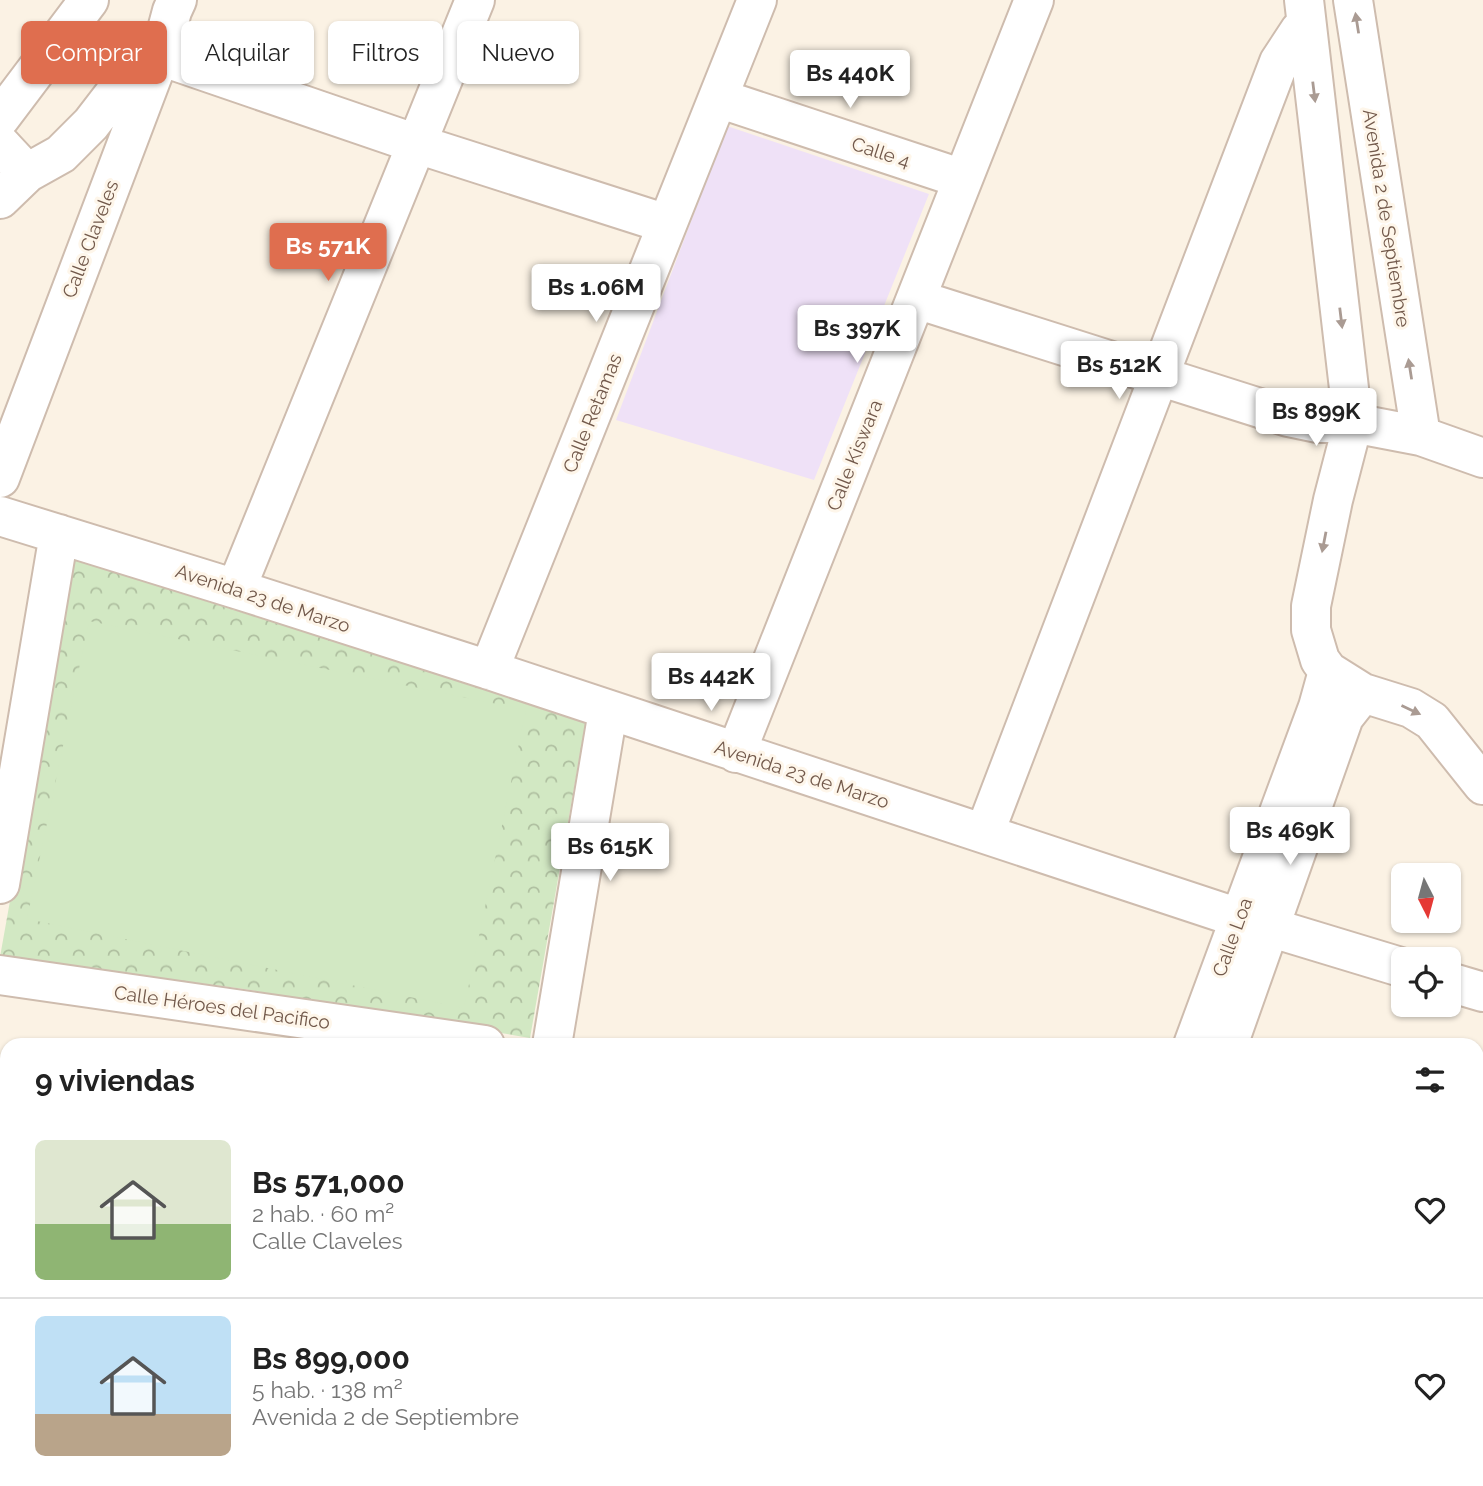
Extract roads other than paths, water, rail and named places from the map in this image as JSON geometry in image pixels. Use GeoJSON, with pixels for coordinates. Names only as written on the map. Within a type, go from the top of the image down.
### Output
{"type":"FeatureCollection","features":[{"type":"Feature","properties":{"kind":"street"},"geometry":{"type":"LineString","coordinates":[[0,118],[89,0]]}},
{"type":"Feature","properties":{"kind":"street","name":"Calle Claveles"},"geometry":{"type":"LineString","coordinates":[[167,29],[177,0]]}},
{"type":"Feature","properties":{"kind":"street"},"geometry":{"type":"LineString","coordinates":[[236,589],[475,0]]}},
{"type":"Feature","properties":{"kind":"street","name":"Calle Retamas"},"geometry":{"type":"LineString","coordinates":[[489,670],[757,0]]}},
{"type":"Feature","properties":{"kind":"street","name":"Calle Kiswara"},"geometry":{"type":"LineString","coordinates":[[737,753],[1034,0]]}},
{"type":"Feature","properties":{"kind":"street","name":"Avenida 2 de Septiembre"},"geometry":{"type":"LineString","coordinates":[[1353,0],[1421,436]]}},
{"type":"Feature","properties":{"kind":"street"},"geometry":{"type":"LineString","coordinates":[[985,832],[1279,62],[1300,30],[1306,14]]}},
{"type":"Feature","properties":{"kind":"street"},"geometry":{"type":"LineString","coordinates":[[1306,14],[1353,423],[1333,500],[1311,606],[1311,630],[1320,660],[1328,671],[1363,693],[1411,708],[1432,721],[1483,785]]}},
{"type":"Feature","properties":{"kind":"street"},"geometry":{"type":"LineString","coordinates":[[167,57],[417,144],[667,225]]}},
{"type":"Feature","properties":{"kind":"street"},"geometry":{"type":"LineString","coordinates":[[0,199],[27,173],[61,154],[91,124],[122,84]]}},
{"type":"Feature","properties":{"kind":"street","name":"Calle Claveles"},"geometry":{"type":"LineString","coordinates":[[0,478],[149,84]]}},
{"type":"Feature","properties":{"kind":"street","name":"Calle 4"},"geometry":{"type":"LineString","coordinates":[[718,98],[963,179]]}},
{"type":"Feature","properties":{"kind":"street"},"geometry":{"type":"LineString","coordinates":[[0,144],[27,173]]}},
{"type":"Feature","properties":{"kind":"street"},"geometry":{"type":"LineString","coordinates":[[916,299],[1288,417],[1317,423],[1353,423],[1421,436],[1483,458]]}},
{"type":"Feature","properties":{"kind":"street","name":"Avenida 23 de Marzo"},"geometry":{"type":"LineString","coordinates":[[0,516],[489,670],[1254,922],[1391,964]]}},
{"type":"Feature","properties":{"kind":"street"},"geometry":{"type":"LineString","coordinates":[[0,884],[58,534]]}},
{"type":"Feature","properties":{"kind":"street","name":"Calle Loa"},"geometry":{"type":"LineString","coordinates":[[1229,1038],[1254,922],[1328,671]]}},
{"type":"Feature","properties":{"kind":"street","name":"Calle Loa"},"geometry":{"type":"LineString","coordinates":[[1197,1038],[1254,922],[1345,717],[1363,693]]}},
{"type":"Feature","properties":{"kind":"street"},"geometry":{"type":"LineString","coordinates":[[553,1038],[608,711]]}},
{"type":"Feature","properties":{"kind":"street","name":"Calle Héroes del Pacifico"},"geometry":{"type":"LineString","coordinates":[[0,975],[436,1038]]}},
{"type":"Feature","properties":{"kind":"street"},"geometry":{"type":"LineString","coordinates":[[1461,986],[1483,992]]}}]}
